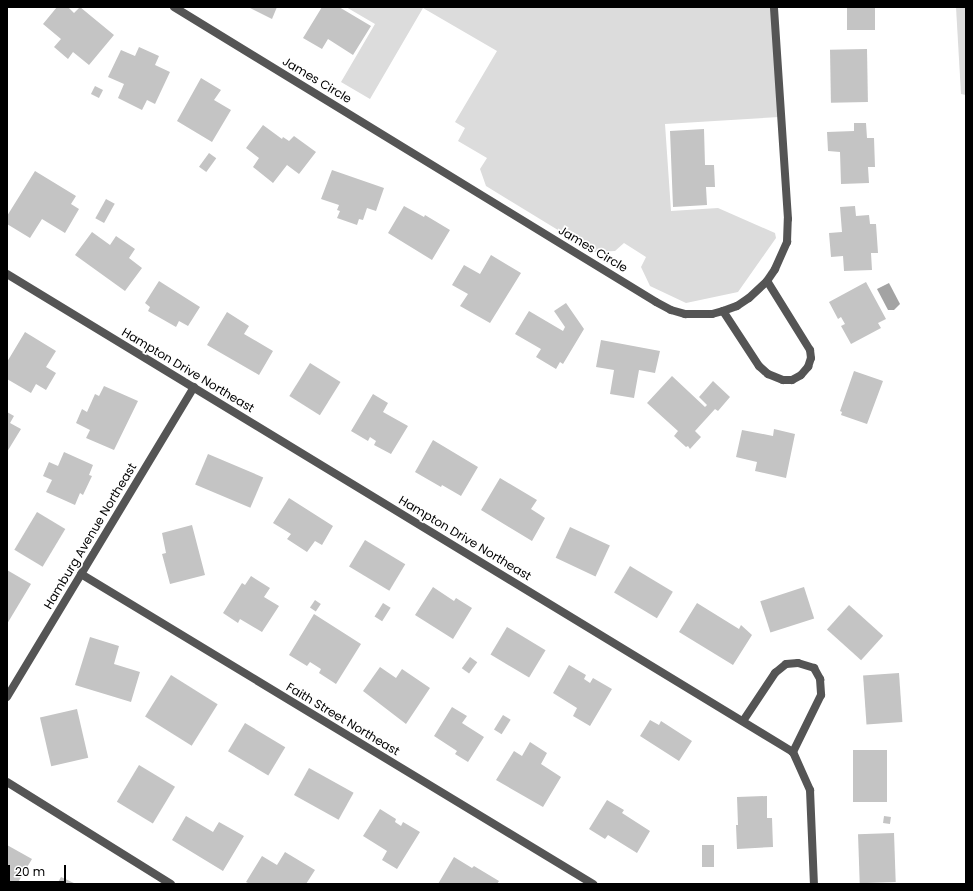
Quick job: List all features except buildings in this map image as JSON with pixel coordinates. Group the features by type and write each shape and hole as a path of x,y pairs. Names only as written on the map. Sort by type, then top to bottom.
{"street":[{"name":"James Circle","path":"174,7 656,302 672,310 685,314 712,314 737,306 749,298 767,281 787,242 788,228 774,7"},
{"name":"Hampton Drive Northeast","path":"7,274 793,752"},
{"path":"723,311 759,366 768,374 783,380 792,380 801,375 808,367 811,358 810,350 767,281"},
{"name":"Hamburg Avenue Northeast","path":"7,697 194,387"},
{"name":"Faith Street Northeast","path":"81,574 593,884"},
{"path":"743,721 775,673 786,664 798,663 814,668 820,679 821,695 793,752 810,790 814,884"},
{"path":"7,782 171,884"}],"shaded area":[{"path":"346,7 772,7 779,117 665,124 671,211 718,208 775,233 776,238 738,292 686,303 650,286 641,267 646,257 624,243 615,251 594,252 486,186 480,169 487,158 458,141 465,128 455,122 497,51 423,8 370,99 341,82 375,24"},
{"path":"956,7 966,7 966,95 961,94"},
{"path":"889,283 900,304 894,310 888,310 877,289"}]}
